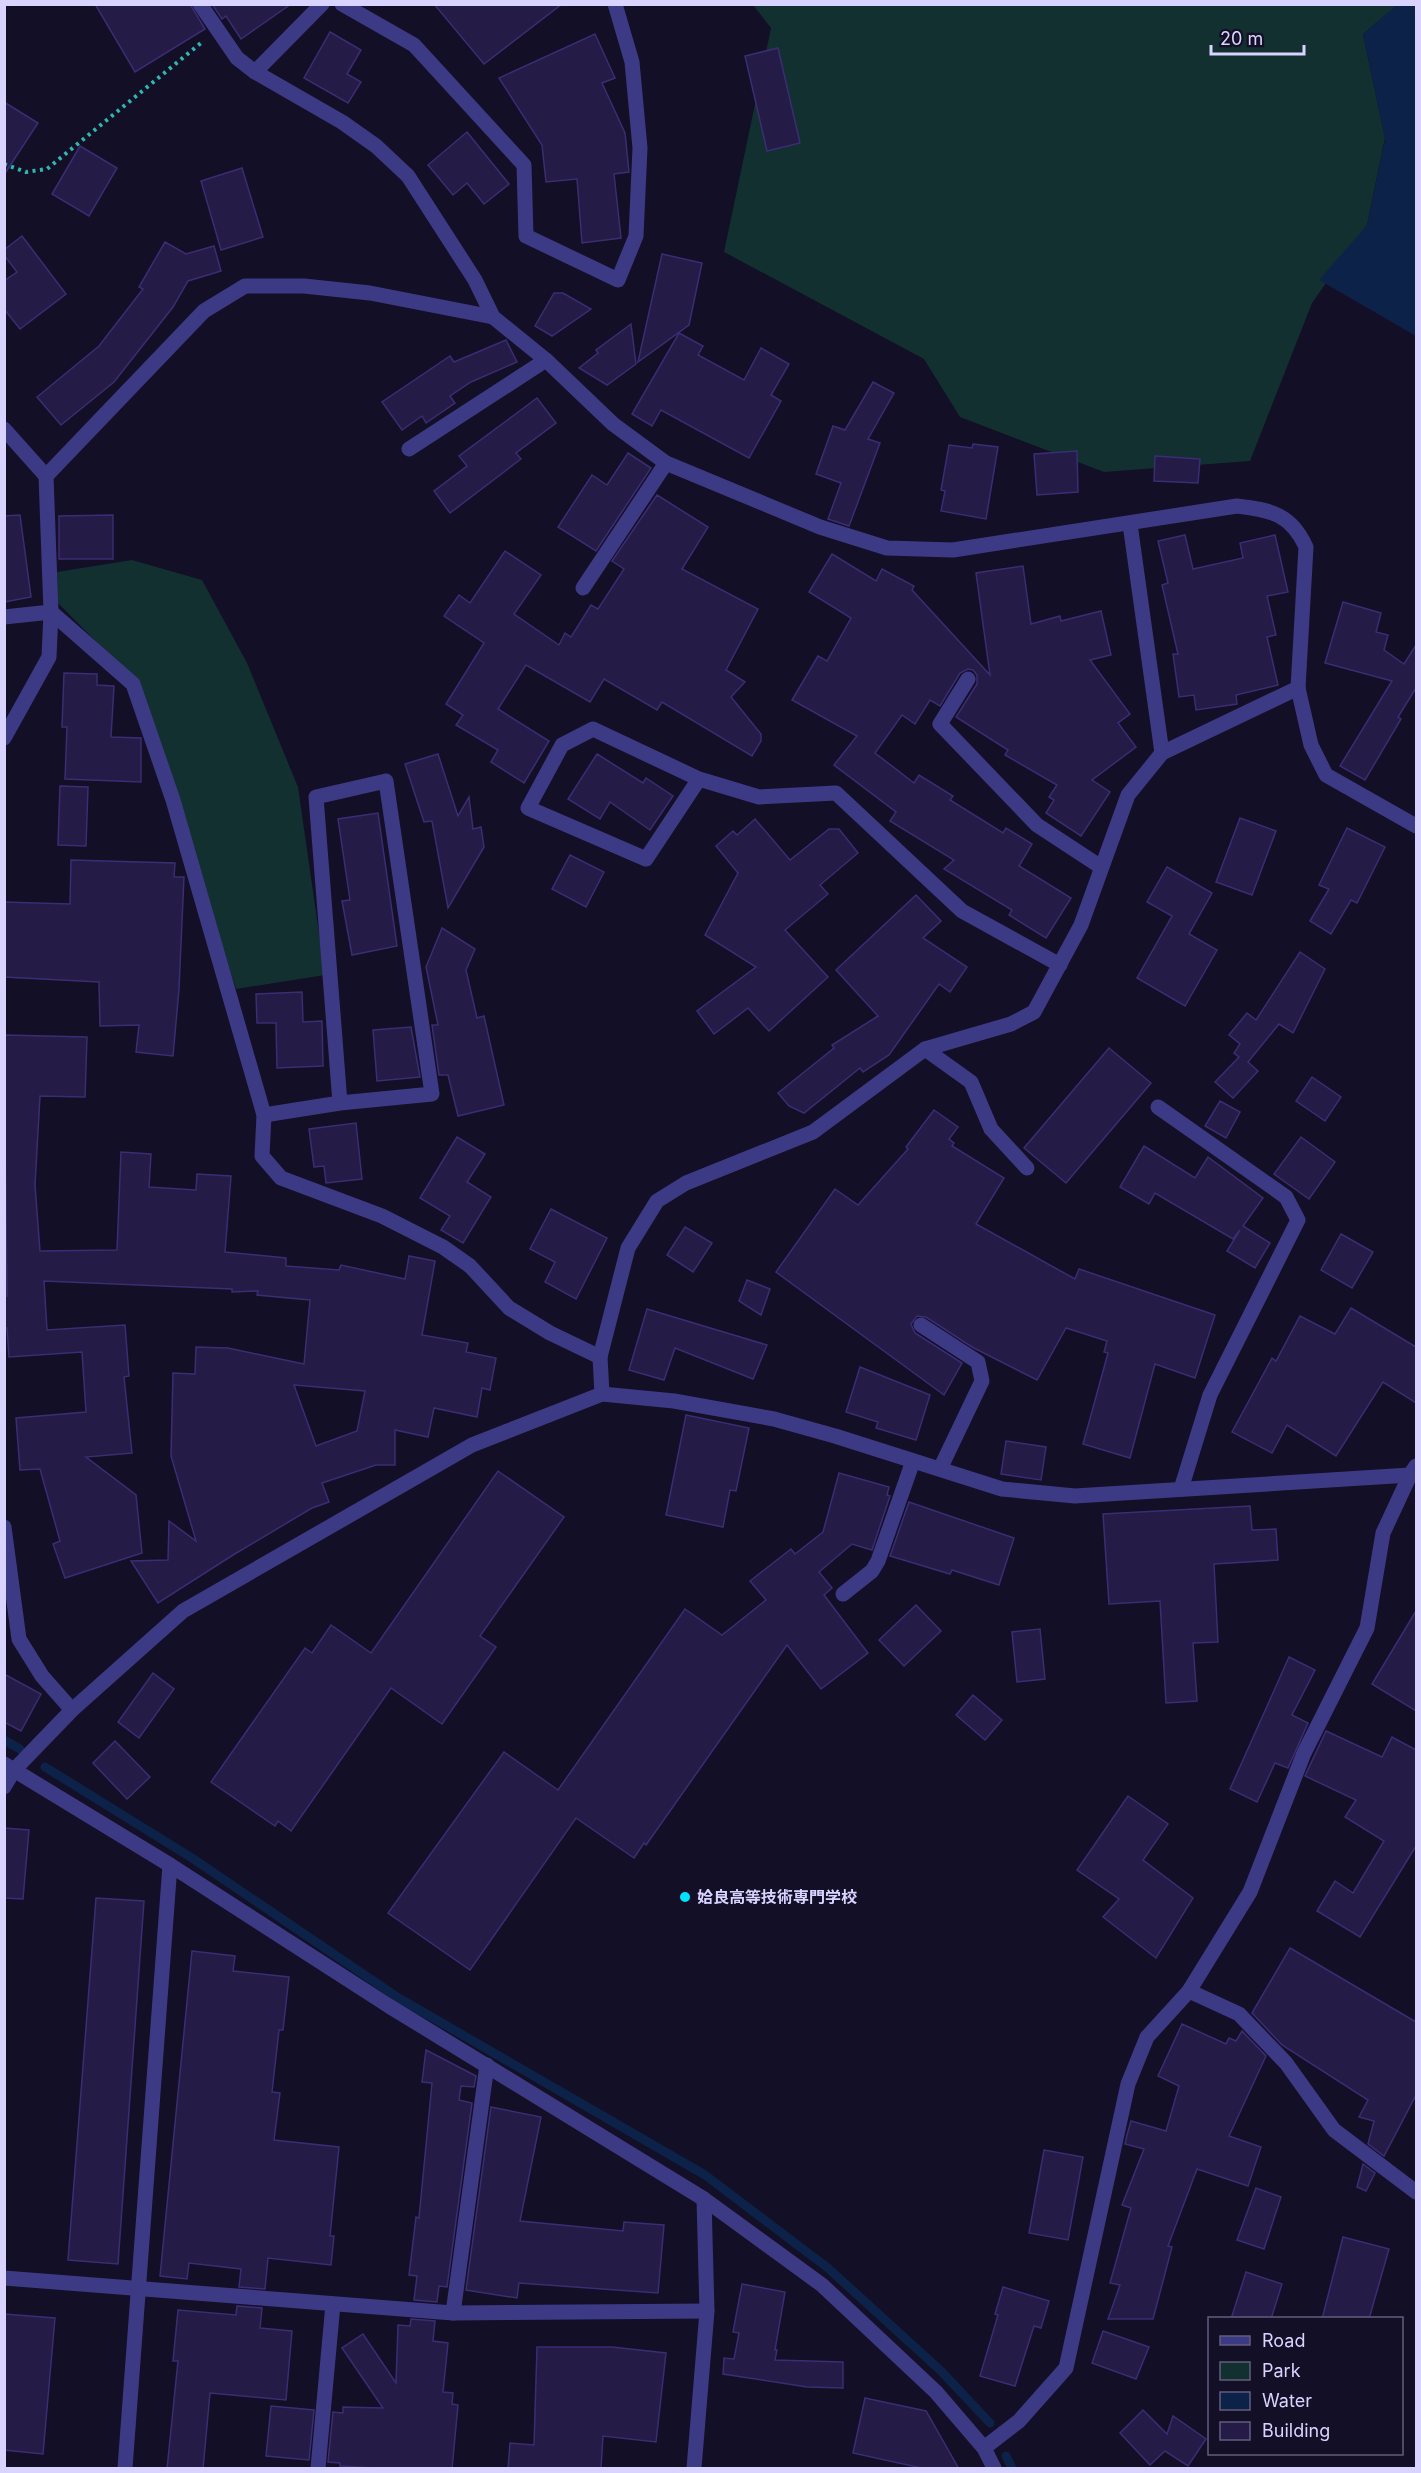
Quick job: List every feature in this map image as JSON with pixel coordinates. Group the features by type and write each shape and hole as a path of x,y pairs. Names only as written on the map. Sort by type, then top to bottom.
{"street":[{"path":"200,4 237,58 255,72 342,123 376,146 408,176 475,280 493,316 546,360 613,424 666,463 820,527 887,548 952,550 1237,506 1268,510 1297,528 1306,547 1298,688 1311,745 1326,775 1416,826"},
{"path":"255,72 322,4"},
{"path":"342,4 414,45 524,165 526,236 618,280 636,236 640,148 632,62 615,4"},
{"path":"46,476 204,311 245,286 304,286 370,293 493,316"},
{"path":"409,449 546,360"},
{"path":"4,429 46,476 51,612 50,657 4,738"},
{"path":"583,588 666,463"},
{"path":"1130,524 1162,753"},
{"path":"4,617 51,612 133,684 173,800 264,1115 262,1156 281,1178 382,1216 443,1247 470,1266 509,1308 550,1333 600,1356"},
{"path":"968,679 940,724 1037,825 1101,867"},
{"path":"602,1394 600,1356 628,1248 657,1201 687,1183 813,1132 925,1049 1011,1024 1034,1012 1080,925 1128,795 1162,753 1298,688"},
{"path":"699,779 646,859 528,808 562,745 593,729 699,779 759,797 836,793 962,911 1060,965"},
{"path":"264,1115 340,1103 432,1094 386,781 316,797 340,1103"},
{"path":"925,1049 971,1082 991,1130 1027,1168"},
{"path":"1158,1107 1286,1197 1298,1220 1209,1395 1181,1489"},
{"path":"921,1325 978,1362 982,1380 940,1469"},
{"path":"4,1787 9,1767 183,1611 472,1445 602,1394 674,1401 774,1419 1002,1489 1075,1496 1413,1470"},
{"path":"843,1594 872,1571 878,1561 913,1461"},
{"path":"984,2448 1019,2421 1066,2368 1128,2084 1147,2037 1189,1991 1250,1892 1304,1753 1367,1628 1383,1533 1413,1470"},
{"path":"4,1527 19,1639 42,1676 72,1710"},
{"path":"9,1767 170,1866 389,2006 705,2199 822,2285 936,2392 984,2448 994,2469"},
{"path":"125,2469 141,2289 170,1866"},
{"path":"1189,1991 1239,2014 1286,2063 1334,2130 1416,2192"},
{"path":"453,2313 487,2065"},
{"path":"694,2469 707,2311 705,2199"},
{"path":"4,2278 453,2313 707,2311"},
{"path":"318,2469 333,2304"}],"path":[{"path":"4,164 26,172 47,168 218,30"}],"green space":[{"path":"753,5 1398,5 1363,34 1385,138 1367,225 1312,303 1250,461 1104,472 960,417 924,359 724,252 771,28"},
{"path":"132,560 202,580 247,663 298,787 325,975 236,989 138,684 58,603 57,572"}],"water":[{"path":"1398,4 1416,5 1416,336 1319,280 1367,225 1385,139 1363,34"}],"building":[{"path":"95,4 190,4 205,29 135,72"},
{"path":"212,4 291,4 241,39 226,16 222,19"},
{"path":"434,4 562,4 484,64"},
{"path":"330,32 361,50 347,74 361,82 348,103 304,78"},
{"path":"595,34 615,78 602,83 625,133 629,172 614,174 621,238 582,243 577,179 546,182 542,145 499,78"},
{"path":"778,48 800,143 767,151 745,56"},
{"path":"4,102 38,123 4,175"},
{"path":"467,132 509,184 484,204 467,183 453,195 428,165"},
{"path":"80,146 117,168 89,216 52,194"},
{"path":"242,168 263,237 221,250 201,181"},
{"path":"22,236 66,294 20,329 4,309 4,281 17,272 4,255 4,250"},
{"path":"165,242 186,254 214,246 221,271 188,281 173,307 114,382 61,425 37,397 99,346 143,289 139,287"},
{"path":"662,254 702,263 689,325 638,362"},
{"path":"554,293 563,293 591,309 552,336 535,326"},
{"path":"631,324 636,364 607,385 579,368 598,353 596,350"},
{"path":"679,333 703,346 698,355 744,380 761,348 789,364 771,395 781,401 749,458 661,410 652,426 632,414"},
{"path":"506,340 517,362 471,382 450,396 455,403 426,423 422,416 402,430 382,402 450,356 454,362"},
{"path":"873,382 894,393 868,439 880,443 849,526 828,519 841,483 816,474 833,426 845,430"},
{"path":"537,398 556,423 516,453 521,459 450,513 434,491 467,466 459,456"},
{"path":"973,444 998,447 986,519 941,511 945,491 941,490 949,445 972,448"},
{"path":"1077,451 1078,492 1037,495 1034,454"},
{"path":"628,453 651,468 596,551 558,527 592,475 607,485"},
{"path":"1155,456 1200,459 1198,483 1154,481"},
{"path":"657,495 708,527 682,569 758,609 726,670 745,682 731,697 761,734 761,741 752,756 662,702 657,710 604,679 590,702 526,665 498,709 549,741 524,783 491,762 498,750 456,725 463,715 446,704 484,643 444,616 459,595 470,603 505,551 541,575 514,614 559,645 565,633 571,637 591,605 598,609 624,569 612,561"},
{"path":"20,515 31,597 4,602 4,516"},
{"path":"113,515 113,559 59,559 59,516"},
{"path":"1185,535 1193,569 1243,558 1240,543 1275,535 1288,592 1267,596 1276,635 1267,637 1278,685 1236,695 1237,704 1196,710 1194,695 1179,697 1173,654 1178,654 1162,585 1168,583 1158,541"},
{"path":"832,554 876,581 882,569 914,586 912,590 990,675 976,573 1023,566 1031,624 1060,616 1061,621 1101,611 1111,655 1090,660 1130,714 1118,723 1136,747 1092,780 1110,792 1081,836 1046,813 1054,800 1049,797 1057,785 1005,755 1008,750 956,717 977,684 977,675 973,670 968,669 960,673 940,706 930,700 915,724 902,715 875,753 914,783 919,775 953,796 950,800 1003,833 1006,828 1032,844 1019,866 1071,898 1046,938 1009,915 1012,910 944,869 954,860 890,821 896,812 834,765 857,736 792,700 818,656 827,661 851,618 809,592"},
{"path":"1343,602 1381,613 1376,632 1388,635 1384,650 1404,664 1416,645 1416,688 1398,717 1401,719 1365,780 1340,766 1392,681 1325,663"},
{"path":"64,673 97,674 97,685 114,686 111,737 141,738 141,782 65,779 67,727 62,727"},
{"path":"438,754 458,816 469,797 473,829 481,827 484,847 448,908 432,821 424,822 405,764"},
{"path":"597,754 643,783 646,778 673,796 650,830 610,802 600,819 568,799"},
{"path":"60,786 88,787 86,846 58,845"},
{"path":"378,813 397,946 352,955 342,901 350,900 338,819"},
{"path":"1240,818 1276,831 1252,895 1216,882"},
{"path":"755,819 790,860 829,829 839,829 858,853 820,885 828,894 785,930 828,977 769,1031 748,1008 714,1034 697,1011 756,967 705,935 738,873 716,846 733,831 737,835"},
{"path":"1347,828 1385,847 1357,903 1351,900 1331,934 1310,921 1329,889 1319,885"},
{"path":"570,855 604,872 586,907 552,889"},
{"path":"71,860 175,863 174,877 184,877 179,989 173,1056 136,1052 139,1025 100,1026 99,982 4,977 4,902 70,904"},
{"path":"1167,867 1212,893 1189,934 1217,950 1185,1006 1137,978 1172,916 1147,902"},
{"path":"916,895 941,921 923,938 967,967 950,992 939,984 889,1055 863,1072 860,1068 804,1113 789,1106 778,1093 834,1048 832,1045 878,1016 836,970"},
{"path":"442,928 475,949 466,970 477,1018 484,1016 504,1105 458,1116 448,1075 439,1075 432,1025 438,1025 426,967"},
{"path":"1300,952 1325,969 1293,1033 1279,1024 1248,1062 1258,1071 1233,1098 1215,1082 1239,1057 1234,1053 1240,1044 1229,1035 1247,1013 1256,1020"},
{"path":"302,992 303,1022 322,1021 323,1066 277,1068 276,1023 257,1023 256,994"},
{"path":"411,1027 420,1077 377,1081 373,1030"},
{"path":"4,1035 87,1037 85,1097 40,1096 35,1185 40,1251 117,1250 121,1152 151,1154 149,1187 196,1190 197,1174 231,1176 225,1252 286,1258 286,1266 339,1270 341,1265 405,1279 409,1256 435,1261 422,1335 468,1343 466,1352 496,1358 490,1390 482,1388 477,1417 434,1408 428,1437 395,1430 395,1465 376,1465 322,1483 329,1502 312,1508 158,1603 131,1561 168,1560 169,1521 196,1541 171,1456 173,1373 195,1374 196,1347 228,1348 304,1364 310,1300 257,1295 258,1291 232,1292 232,1289 44,1281 47,1330 125,1325 129,1376 124,1377 132,1453 86,1457 136,1495 142,1553 65,1578 53,1544 60,1541 40,1469 20,1470 16,1418 86,1412 82,1352 9,1357 7,1328 4,1328 4,1296 7,1296","holes":["294,1385 365,1391 357,1431 316,1446"]},
{"path":"1109,1048 1151,1083 1066,1183 1024,1148"},
{"path":"1312,1077 1341,1097 1325,1121 1296,1101"},
{"path":"1220,1101 1240,1112 1226,1138 1205,1126"},
{"path":"934,1110 958,1127 949,1139 954,1143 952,1146 1004,1178 976,1224 1075,1279 1079,1269 1215,1315 1195,1378 1155,1364 1130,1458 1083,1444 1108,1353 1104,1352 1107,1341 1066,1328 1037,1380 972,1347 926,1317 917,1316 911,1324 915,1333 962,1363 944,1395 776,1272 835,1189 858,1205 908,1149 906,1147"},
{"path":"356,1123 362,1179 326,1183 324,1166 314,1167 309,1129"},
{"path":"457,1137 485,1154 467,1182 491,1197 463,1243 441,1230 450,1216 420,1198"},
{"path":"1301,1137 1335,1162 1309,1199 1274,1174"},
{"path":"1144,1146 1195,1178 1208,1157 1263,1198 1243,1226 1270,1243 1255,1268 1227,1251 1240,1230 1233,1239 1155,1193 1149,1204 1120,1187"},
{"path":"551,1209 607,1238 576,1299 545,1282 555,1262 530,1249"},
{"path":"685,1227 712,1243 693,1272 667,1255"},
{"path":"1341,1234 1373,1252 1352,1288 1321,1270"},
{"path":"747,1280 770,1289 761,1315 739,1301"},
{"path":"1351,1308 1416,1347 1416,1403 1383,1382 1336,1456 1287,1425 1272,1453 1232,1432 1272,1358 1276,1361 1300,1316 1335,1334"},
{"path":"647,1309 767,1345 753,1379 675,1348 664,1380 629,1370"},
{"path":"860,1367 930,1395 916,1440 876,1428 878,1422 846,1412"},
{"path":"686,1415 749,1428 736,1491 730,1490 723,1527 666,1515"},
{"path":"1006,1441 1046,1447 1041,1480 1001,1474"},
{"path":"498,1471 564,1517 480,1636 496,1647 442,1724 391,1688 291,1831 278,1821 275,1826 211,1782 305,1648 312,1653 331,1625 371,1653"},
{"path":"839,1473 889,1487 887,1495 890,1496 872,1550 852,1544 819,1572 832,1588 824,1595 868,1653 821,1689 787,1645 646,1845 644,1843 634,1858 576,1818 470,1970 388,1913 504,1752 558,1790 685,1609 722,1635 766,1600 750,1581 791,1549 795,1554 823,1532"},
{"path":"909,1502 1014,1538 999,1585 952,1570 950,1574 890,1556"},
{"path":"1250,1506 1252,1530 1276,1529 1278,1560 1214,1564 1218,1642 1193,1643 1197,1701 1166,1703 1160,1601 1109,1604 1103,1514"},
{"path":"916,1605 941,1631 904,1666 879,1640"},
{"path":"1416,1611 1416,1711 1372,1684"},
{"path":"1040,1629 1045,1679 1017,1682 1012,1632"},
{"path":"1289,1657 1315,1670 1292,1715 1308,1723 1288,1768 1275,1763 1257,1802 1230,1789"},
{"path":"153,1673 174,1689 139,1738 118,1722"},
{"path":"4,1674 41,1694 21,1731 4,1722"},
{"path":"973,1695 1002,1720 985,1740 956,1715"},
{"path":"1326,1731 1382,1757 1392,1737 1416,1750 1416,1846 1360,1937 1317,1911 1335,1881 1353,1893 1384,1841 1345,1817 1356,1800 1305,1776"},
{"path":"115,1741 150,1777 127,1799 93,1763"},
{"path":"1128,1796 1168,1824 1143,1860 1193,1898 1156,1958 1103,1917 1119,1899 1077,1870"},
{"path":"4,1828 29,1830 23,1899 4,1898"},
{"path":"96,1898 144,1901 118,2264 68,2260"},
{"path":"1290,1948 1416,2022 1416,2095 1384,2156 1368,2144 1374,2121 1359,2117 1368,2100 1282,2045 1252,2013"},
{"path":"192,1951 235,1956 233,1971 289,1977 283,2030 279,2030 272,2092 280,2093 274,2140 339,2147 330,2236 334,2236 331,2265 268,2258 265,2289 239,2287 241,2269 189,2263 187,2279 160,2276"},
{"path":"1182,2024 1226,2044 1229,2038 1236,2041 1242,2031 1266,2056 1229,2136 1261,2147 1248,2186 1197,2169 1168,2246 1172,2247 1153,2319 1108,2319 1120,2285 1110,2283 1131,2208 1122,2205 1144,2149 1125,2144 1127,2135 1131,2121 1166,2131 1179,2086 1158,2076"},
{"path":"426,2050 476,2076 474,2087 461,2086 459,2100 472,2103 447,2287 439,2286 437,2302 414,2300 417,2276 409,2275 416,2217 419,2218 432,2083 422,2082"},
{"path":"491,2107 541,2117 520,2221 623,2231 624,2222 664,2225 658,2293 519,2283 517,2298 466,2290"},
{"path":"1044,2150 1083,2157 1068,2240 1029,2233"},
{"path":"1363,2164 1375,2173 1366,2191 1357,2187"},
{"path":"1256,2188 1281,2197 1264,2249 1237,2240"},
{"path":"1343,2237 1389,2249 1370,2317 1323,2317"},
{"path":"1246,2272 1282,2284 1272,2317 1232,2317"},
{"path":"742,2284 785,2292 775,2360 843,2362 843,2388 807,2387 723,2374 724,2358 734,2359 739,2333 733,2332"},
{"path":"1003,2287 1049,2301 1041,2328 1034,2326 1015,2386 980,2376 998,2315 995,2314"},
{"path":"237,2306 262,2308 260,2328 292,2331 286,2400 210,2393 203,2469 167,2469 178,2361 173,2361 178,2310 236,2315"},
{"path":"4,2314 55,2318 43,2454 4,2450"},
{"path":"411,2319 435,2321 433,2341 448,2343 443,2392 453,2393 452,2404 458,2405 452,2469 392,2469 340,2466 340,2463 328,2462 333,2412 343,2413 343,2407 383,2408 342,2348 363,2334 396,2383 398,2325 410,2326"},
{"path":"1103,2331 1149,2347 1136,2379 1092,2363"},
{"path":"537,2347 612,2347 666,2353 656,2442 603,2436 601,2469 508,2469 510,2443 534,2445"},
{"path":"865,2398 926,2411 959,2469 926,2469 853,2453"},
{"path":"271,2406 314,2410 309,2460 266,2456"},
{"path":"1143,2410 1167,2434 1173,2416 1206,2439 1188,2466 1165,2451 1150,2465 1120,2433"}],"waterway":[{"path":"4,1740 20,1749"},
{"path":"45,1767 192,1858 397,1997 705,2175 828,2268 941,2371 990,2423"},
{"path":"1006,2456 1012,2468"}],"place":[{"name":"姶良高等技術専門学校","path":"685,1897"}]}
